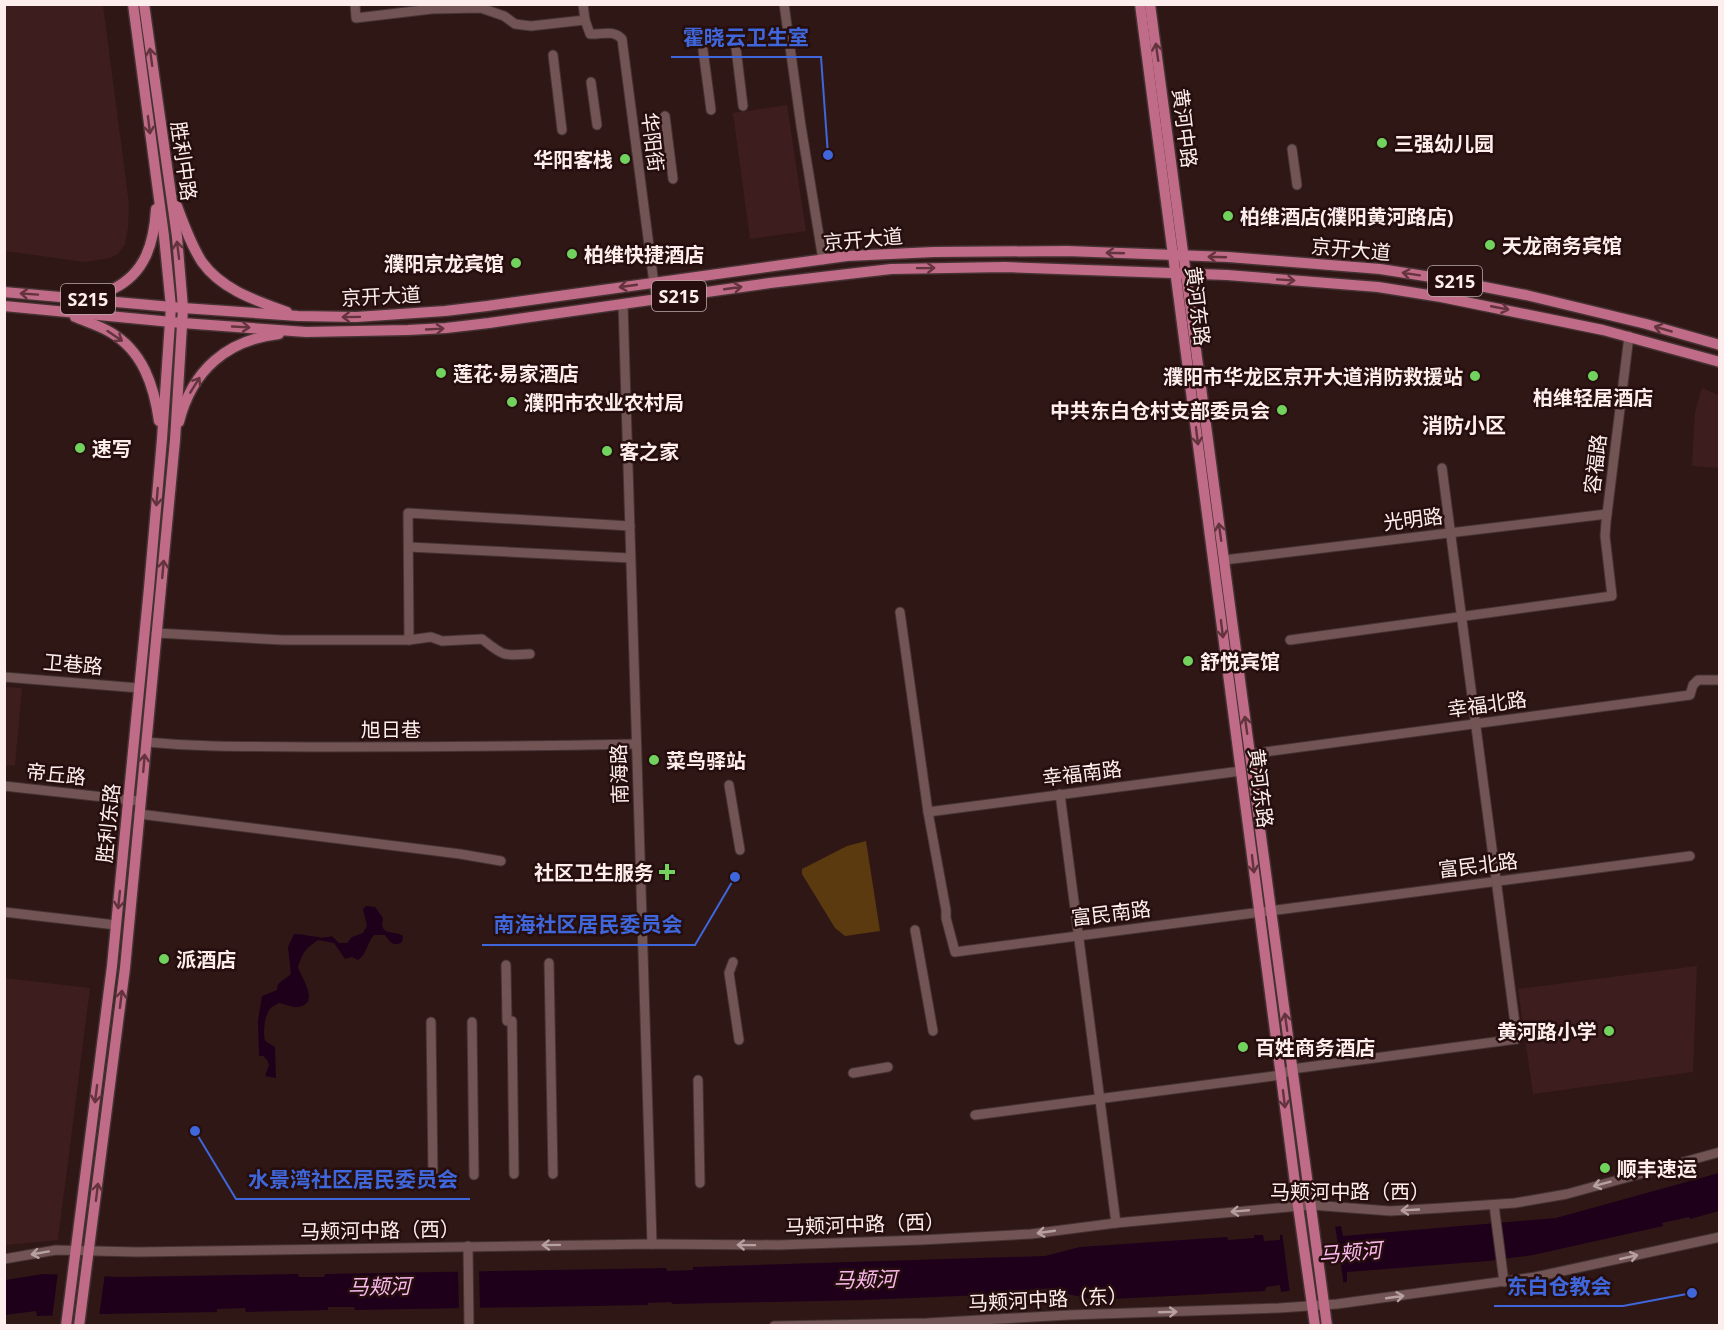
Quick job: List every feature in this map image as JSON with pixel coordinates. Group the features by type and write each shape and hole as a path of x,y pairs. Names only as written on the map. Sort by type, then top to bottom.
{"main road":[{"name":"胜利中路","path":"133,4 164,236 171,307 170,322"},
{"name":"胜利中路","path":"144,4 177,237 183,308 182,323"},
{"name":"黄河中路","path":"1140,4 1178,255"},
{"name":"黄河中路","path":"1150,4 1178,255"},
{"path":"78,298 112,290 134,274 143,263 150,248 154,229 155,172"},
{"path":"167,175 183,223 195,251 204,264 230,288 298,316"},
{"name":"京开大道","path":"4,292 183,308 298,316 356,317 445,311 823,260 890,254 1067,251 1228,257 1380,269 1444,279 1557,302 1719,345"},
{"name":"黄河东路","path":"1178,255 1224,560 1250,754 1281,1075 1315,1326"},
{"name":"京开大道","path":"4,306 182,323 306,332 358,332 446,328 891,269 1005,267 1227,275 1378,287 1453,299 1629,336 1719,362"},
{"name":"黄河东路","path":"1181,274 1241,771 1292,1069 1327,1326"},
{"path":"62,312 110,332 123,341 135,354 146,369 153,387 162,439"},
{"name":"胜利东路","path":"67,1321 116,925 129,799 162,439 170,322"},
{"name":"胜利东路","path":"80,1321 125,968 175,440 182,323"},
{"path":"175,440 180,418 192,387 215,360 258,337 306,332"}],"street":[{"path":"355,4 356,18 432,7 481,6 504,16 515,24 531,26 585,20 583,4"},
{"path":"503,4 504,16"},
{"path":"784,4 823,260"},
{"name":"华阳街","path":"585,20 590,34 613,33 622,39 656,299"},
{"path":"734,32 743,106"},
{"path":"703,50 711,110"},
{"path":"553,55 562,130"},
{"path":"591,82 597,125"},
{"path":"665,116 673,179"},
{"path":"1292,149 1296,185"},
{"name":"南海路","path":"623,304 652,1244"},
{"name":"容福路","path":"1461,617 1612,596 1605,536 1629,336"},
{"path":"975,1115 1281,1075 1292,1069 1517,1039 1442,468"},
{"path":"409,640 408,513 630,526"},
{"name":"光明路","path":"1224,560 1607,514"},
{"path":"409,547 630,558"},
{"path":"900,612 928,812"},
{"path":"1290,640 1461,617"},
{"path":"156,633 283,640 409,640 431,637 442,641 482,639 507,656 530,654"},
{"name":"卫巷路","path":"4,677 139,688"},
{"name":"幸福北路","path":"1250,754 1690,695 1693,685 1698,680 1719,680"},
{"name":"旭日巷","path":"146,742 279,747 636,744"},
{"name":"幸福南路","path":"928,812 1241,771"},
{"path":"729,785 740,850"},
{"name":"帝丘路","path":"4,786 140,801"},
{"path":"1060,794 1116,1223"},
{"name":"富民南路","path":"928,812 946,918 955,952 1265,911"},
{"path":"139,814 448,852 501,861"},
{"name":"富民北路","path":"1265,911 1690,856"},
{"path":"4,912 116,925"},
{"path":"915,930 933,1031"},
{"path":"733,962 729,973 739,1040"},
{"path":"549,963 553,1174"},
{"path":"506,965 514,1174"},
{"path":"472,1022 474,1175"},
{"path":"431,1023 433,1176"},
{"path":"853,1073 888,1067"},
{"path":"698,1080 700,1182"},
{"name":"马颊河中路（西）","path":"4,1259 56,1250 89,1254 468,1246 778,1245 1031,1234 1116,1223 1311,1205 1390,1211 1494,1209 1567,1194 1719,1152"},
{"path":"1494,1209 1504,1282"},
{"name":"马颊河中路（东）","path":"774,1326 927,1323 1069,1315 1325,1306 1569,1271 1719,1237"},
{"path":"468,1246 469,1321"}],"shaded area":[{"path":"5,4 103,5 129,204 125,244 118,254 110,258 85,262 5,251"},
{"path":"787,105 806,231 750,239 733,113"},
{"path":"1702,388 1719,395 1719,468 1692,466 1695,412"},
{"path":"4,687 22,688 15,766 5,765"},
{"path":"866,841 880,931 845,936 835,928 802,874 802,869 847,846"},
{"name":"黄河路小学","path":"1697,966 1693,1072 1533,1094 1518,989"},
{"path":"5,978 90,988 58,1240 5,1245"}],"water":[{"path":"366,906 375,907 383,918 382,924 385,931 403,936 402,942 394,944 385,935 374,935 358,960 352,957 345,959 334,943 318,940 307,949 298,967 308,990 308,1001 305,1005 296,1007 279,1003 271,1008 266,1016 264,1038 275,1047 276,1078 265,1076 269,1065 263,1056 259,1056 258,1021 262,996 277,990 278,984 291,974 288,947 294,934 332,936 339,943 347,943 352,937 363,933 367,926 363,909"},
{"name":"马颊河","path":"1719,1173 1719,1211 1690,1219 1689,1217 1662,1223 1663,1226 1533,1255 1488,1261 1347,1272 1347,1282 1281,1292 1280,1285 1266,1287 1265,1291 1095,1300 1054,1291 1054,1288 1028,1290 1028,1293 865,1300 672,1304 671,1302 648,1303 648,1305 355,1310 354,1307 328,1307 328,1310 246,1312 245,1308 217,1309 217,1312 37,1316 36,1311 5,1315 5,1280 43,1274 120,1277 298,1274 299,1277 324,1277 325,1274 666,1268 667,1271 693,1270 693,1267 1045,1256 1080,1247 1227,1237 1228,1240 1254,1238 1254,1235 1263,1235 1264,1241 1280,1240 1280,1235 1341,1226 1343,1236 1556,1218"}],"pier":[{"path":"1335,1225 1344,1286 1290,1293 1282,1232"},
{"path":"479,1268 480,1311 459,1311 458,1269"},
{"path":"58,1272 105,1273 99,1317 52,1319"}],"place":[{"name":"三强幼儿园","path":"1382,143"},
{"name":"霍晓云卫生室","path":"828,155"},
{"name":"华阳客栈","path":"625,159"},
{"name":"柏维酒店(濮阳黄河路店)","path":"1228,216"},
{"name":"天龙商务宾馆","path":"1490,245"},
{"name":"柏维快捷酒店","path":"572,254"},
{"name":"濮阳京龙宾馆","path":"516,263"},
{"name":"莲花·易家酒店","path":"441,373"},
{"name":"濮阳市华龙区京开大道消防救援站","path":"1475,376"},
{"name":"柏维轻居酒店","path":"1593,376"},
{"name":"濮阳市农业农村局","path":"512,402"},
{"name":"中共东白仓村支部委员会","path":"1282,410"},
{"name":"速写","path":"80,448"},
{"name":"客之家","path":"607,451"},
{"name":"舒悦宾馆","path":"1188,661"},
{"name":"菜鸟驿站","path":"654,760"},
{"name":"社区卫生服务","path":"667,872"},
{"name":"南海社区居民委员会","path":"735,877"},
{"name":"派酒店","path":"164,959"},
{"name":"黄河路小学","path":"1609,1031"},
{"name":"百姓商务酒店","path":"1243,1047"},
{"name":"水景湾社区居民委员会","path":"195,1131"},
{"name":"顺丰速运","path":"1605,1168"},
{"name":"东白仓教会","path":"1692,1293"}],"district":[{"name":"消防小区","path":"1464,425"}]}
